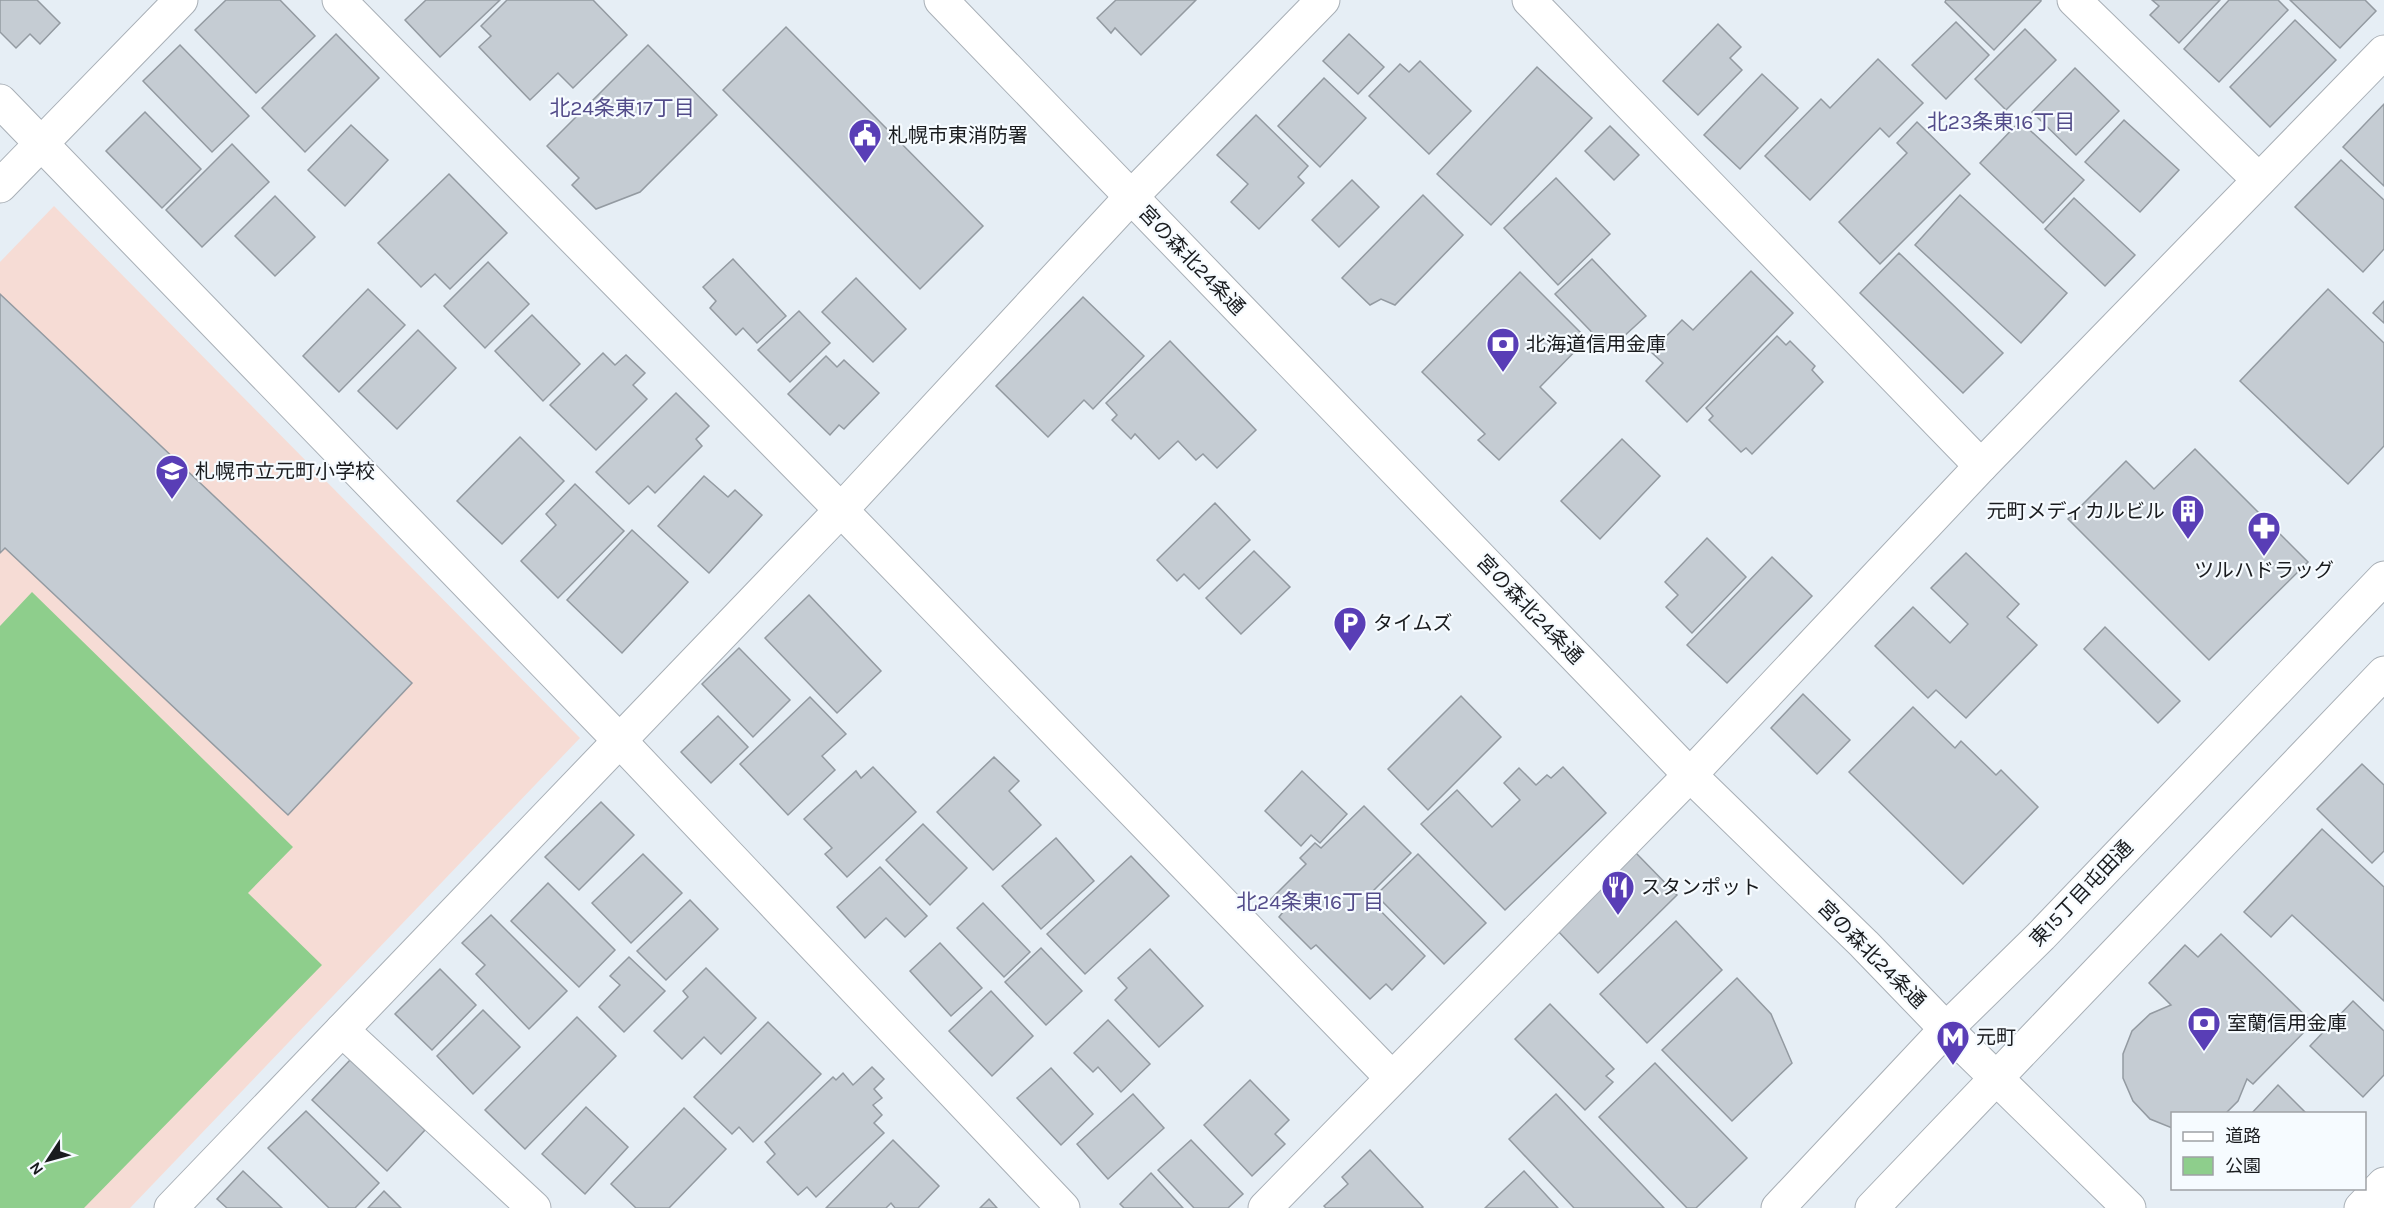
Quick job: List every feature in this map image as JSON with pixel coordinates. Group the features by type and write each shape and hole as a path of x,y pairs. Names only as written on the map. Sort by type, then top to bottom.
{"street":[{"path":"0,186 181,0"},
{"path":"339,0 841,510 1391,1077"},
{"name":"宮の森北24条通","path":"941,0 1690,775 1864,944 1996,1079 2129,1208"},
{"path":"171,1208 841,510 1131,197 1323,0"},
{"path":"1529,0 1981,466"},
{"path":"2074,0 2259,180"},
{"path":"1265,1208 1391,1077 1690,775 1981,466 2384,52"},
{"path":"0,101 619,740 1063,1208"},
{"name":"東15丁目屯田通","path":"1778,1208 1946,1029 2040,936 2384,578"},
{"path":"1872,1208 2384,673"},
{"path":"342,1030 534,1208"},
{"path":"2361,1208 2384,1184"}],"shaded area":[{"name":"札幌市立元町小学校","path":"54,206 580,738 130,1208 0,1208 0,262"}],"green space":[{"path":"32,592 293,847 248,893 322,965 84,1208 0,1208 0,626"}],"building":[{"path":"0,0 37,0 60,23 40,44 30,34 16,48 0,32"},
{"path":"226,0 280,0 315,36 256,93 195,30"},
{"path":"426,0 500,0 440,57 405,20"},
{"path":"507,0 593,0 627,35 573,88 558,73 530,100 479,47 491,36 481,26"},
{"path":"1116,0 1196,0 1141,55 1115,28 1111,33 1097,18"},
{"path":"1946,0 2041,1 1994,50 1945,2"},
{"path":"2152,0 2220,0 2179,43 2150,15 2159,6"},
{"path":"2229,0 2278,0 2288,10 2219,82 2184,49"},
{"path":"2290,0 2365,0 2376,11 2340,48"},
{"path":"2295,20 2336,60 2270,127 2230,87"},
{"path":"1956,22 1989,55 1946,99 1912,65"},
{"path":"1718,24 1741,47 1730,58 1742,70 1698,115 1663,81"},
{"path":"786,27 983,226 920,289 723,90"},
{"path":"2025,29 2056,60 2006,110 1975,79"},
{"path":"336,34 379,78 305,152 262,108"},
{"path":"1349,34 1384,67 1358,94 1323,61"},
{"path":"180,45 249,116 212,152 143,81"},
{"path":"648,45 717,115 640,192 596,209 572,185 579,178 547,146"},
{"path":"1878,59 1923,103 1889,137 1880,128 1810,200 1765,156 1821,99 1830,108"},
{"path":"1420,61 1471,111 1429,154 1369,96 1400,64 1409,72"},
{"path":"1537,67 1592,118 1491,225 1437,174"},
{"path":"2075,68 2119,111 2076,155 2032,112"},
{"path":"1762,74 1798,108 1740,169 1704,135"},
{"path":"1324,78 1366,118 1320,167 1278,126"},
{"path":"2384,104 2384,186 2343,147"},
{"path":"145,112 201,169 162,208 106,151"},
{"path":"1256,115 1308,166 1298,177 1304,183 1259,229 1231,202 1248,184 1217,155"},
{"path":"2124,120 2179,170 2140,212 2085,162"},
{"path":"2020,121 2084,180 2043,223 1980,163"},
{"path":"1917,122 1970,174 1880,264 1839,222 1907,153 1897,143"},
{"path":"351,125 388,160 345,206 308,170"},
{"path":"1610,126 1639,155 1614,180 1585,151"},
{"path":"232,144 269,182 202,247 166,210"},
{"path":"2341,160 2384,200 2384,249 2363,272 2295,207"},
{"path":"449,174 507,233 450,289 435,274 421,287 378,243"},
{"path":"1556,178 1610,234 1558,285 1504,228"},
{"path":"1352,180 1379,207 1339,247 1312,220"},
{"path":"1423,195 1463,235 1395,305 1381,299 1370,305 1342,278"},
{"path":"1960,195 2067,293 2021,343 1915,245"},
{"path":"275,196 315,237 275,276 235,236"},
{"path":"2074,198 2135,255 2105,286 2045,229"},
{"path":"1899,253 2003,353 1963,393 1860,293"},
{"path":"733,259 786,316 757,343 743,328 736,335 710,308 716,301 703,287"},
{"path":"1592,259 1646,316 1609,350 1555,294"},
{"path":"488,262 529,304 485,348 444,306"},
{"path":"1751,271 1793,313 1687,422 1646,381 1663,363 1651,352 1682,320 1693,330"},
{"path":"1520,272 1587,339 1540,387 1556,403 1499,460 1478,440 1485,434 1422,372"},
{"path":"856,278 906,329 873,362 822,312"},
{"path":"368,289 405,325 339,392 303,356"},
{"path":"2328,289 2384,343 2384,446 2348,484 2240,381"},
{"path":"0,294 412,683 288,815 5,548 0,553"},
{"path":"1083,297 1144,356 1093,409 1084,400 1048,437 996,386"},
{"path":"2384,301 2384,323 2373,313"},
{"path":"799,311 830,343 790,382 758,350"},
{"path":"532,315 580,364 543,401 495,351"},
{"path":"418,330 456,368 397,429 358,391"},
{"path":"1777,336 1786,345 1790,341 1815,366 1812,370 1823,382 1752,454 1746,448 1741,452 1709,420 1713,416 1706,408"},
{"path":"1170,341 1256,430 1217,468 1203,454 1196,460 1178,441 1159,459 1135,434 1131,439 1112,420 1117,415 1106,403"},
{"path":"603,353 615,365 626,355 645,373 633,385 647,399 596,450 550,405"},
{"path":"826,356 837,367 844,360 879,393 844,429 839,425 830,435 788,394"},
{"path":"676,393 709,426 696,439 702,446 655,493 648,486 629,504 596,472"},
{"path":"520,437 564,481 502,544 457,501"},
{"path":"1622,439 1660,476 1600,539 1561,501"},
{"name":"元町メディカルビル","path":"2195,449 2308,562 2209,660 2068,519 2126,461 2154,489"},
{"path":"704,476 728,497 735,490 762,515 709,573 658,526"},
{"path":"575,484 624,531 558,598 521,561 556,525 546,514"},
{"path":"1215,503 1250,540 1199,589 1184,574 1177,581 1157,560"},
{"path":"632,530 688,582 622,653 567,600"},
{"path":"1707,538 1746,577 1692,633 1666,607 1678,595 1665,582"},
{"path":"1254,551 1290,587 1241,634 1206,598"},
{"path":"1966,553 2019,604 2007,617 2037,645 1966,718 1936,690 1928,698 1875,646 1913,607 1950,643 1968,624 1931,588"},
{"path":"1772,557 1812,596 1727,683 1687,645"},
{"path":"809,595 881,671 837,713 765,638"},
{"path":"2105,627 2180,701 2158,723 2084,649"},
{"path":"739,648 790,700 753,737 702,684"},
{"path":"1803,694 1850,740 1817,774 1771,728"},
{"path":"1461,696 1501,737 1428,810 1388,769"},
{"path":"810,697 846,734 822,756 835,770 788,815 740,764"},
{"path":"1913,707 1955,748 1961,741 1996,775 2001,770 2038,807 1963,884 1849,772"},
{"path":"718,716 748,747 711,783 681,752"},
{"path":"994,757 1019,781 1009,791 1041,825 993,870 937,812"},
{"path":"2362,764 2384,785 2384,851 2372,863 2317,809"},
{"path":"873,767 916,812 847,877 825,854 832,848 804,819 856,771 861,778"},
{"path":"1563,767 1606,813 1505,910 1421,824 1457,790 1492,827 1520,800 1504,783 1519,768 1536,785 1547,775 1551,778"},
{"path":"1302,771 1347,814 1320,843 1311,835 1301,846 1265,811"},
{"path":"601,802 634,835 579,890 545,857"},
{"path":"1364,806 1411,853 1367,897 1425,956 1392,990 1386,984 1370,999 1316,945 1311,949 1279,917 1283,912 1270,900 1306,864 1300,858 1315,843 1321,848"},
{"path":"923,824 967,868 930,905 886,860"},
{"path":"2322,829 2384,887 2384,1001 2292,915 2271,937 2244,912"},
{"path":"1056,838 1094,881 1041,929 1002,886"},
{"path":"1636,853 1677,895 1598,973 1557,930"},
{"path":"643,854 682,893 631,943 592,903"},
{"path":"1418,854 1486,923 1444,964 1376,895"},
{"path":"1131,856 1169,896 1085,974 1047,934"},
{"path":"880,867 927,916 905,937 886,918 865,938 837,907"},
{"path":"548,883 615,950 579,987 511,921"},
{"path":"690,900 718,929 666,980 637,951"},
{"path":"983,903 1030,952 1004,977 957,928"},
{"path":"491,915 567,991 529,1029 476,974 485,965 462,943"},
{"path":"1676,921 1722,970 1647,1043 1600,994"},
{"path":"2221,934 2313,1023 2253,1084 2247,1079 2238,1101 2227,1112 2171,1112 2171,1128 2150,1119 2133,1101 2123,1078 2123,1054 2132,1031 2150,1014 2171,1005 2149,983 2185,945 2198,957"},
{"path":"940,943 982,988 951,1016 910,971"},
{"path":"1041,948 1082,991 1046,1025 1005,982"},
{"path":"1150,949 1203,1006 1159,1047 1115,1000 1127,988 1118,978"},
{"path":"629,957 665,991 624,1032 599,1007 620,985 610,976"},
{"path":"706,968 756,1018 721,1054 704,1037 682,1059 654,1031 688,997 683,991"},
{"path":"440,969 476,1005 432,1050 395,1014"},
{"path":"1737,978 1771,1014 1792,1063 1732,1121 1662,1050"},
{"path":"991,991 1033,1036 992,1076 949,1031"},
{"path":"2353,1001 2384,1031 2384,1075 2363,1097 2310,1046"},
{"path":"1550,1004 1614,1069 1606,1076 1613,1082 1585,1110 1515,1039"},
{"path":"483,1010 520,1047 473,1094 437,1056"},
{"path":"577,1017 616,1056 525,1149 485,1110"},
{"path":"1108,1020 1150,1064 1121,1092 1098,1067 1093,1072 1074,1053"},
{"path":"768,1022 821,1074 753,1142 739,1127 732,1134 694,1097"},
{"path":"350,1060 425,1130 387,1171 312,1100"},
{"path":"1655,1063 1747,1158 1696,1208 1687,1208 1599,1117"},
{"path":"872,1067 884,1079 874,1089 882,1098 873,1105 882,1115 874,1123 884,1133 816,1197 807,1187 798,1195 767,1162 775,1154 765,1142 833,1077 836,1080 843,1073 853,1085"},
{"path":"1051,1068 1093,1114 1061,1145 1017,1098"},
{"path":"1250,1080 1289,1120 1275,1134 1285,1144 1252,1176 1204,1125"},
{"path":"2278,1085 2305,1112 2253,1112"},
{"path":"1133,1094 1164,1128 1108,1179 1077,1144"},
{"path":"1556,1094 1664,1208 1574,1208 1509,1139"},
{"path":"586,1107 628,1147 585,1194 542,1154"},
{"path":"684,1108 726,1149 669,1208 636,1208 611,1184"},
{"path":"306,1111 379,1183 355,1208 329,1208 268,1148"},
{"path":"893,1140 939,1186 918,1208 895,1208 891,1203 886,1208 826,1208"},
{"path":"1191,1140 1243,1194 1228,1208 1194,1208 1158,1170"},
{"path":"1370,1150 1423,1207 1326,1208 1324,1206 1348,1184 1342,1177"},
{"path":"243,1171 282,1208 227,1208 217,1199"},
{"path":"1524,1171 1558,1208 1485,1208"},
{"path":"1151,1173 1183,1208 1124,1208 1120,1204"},
{"path":"384,1191 401,1208 368,1208"},
{"path":"989,1199 997,1208 980,1208"}],"place":[{"name":"札幌市東消防署","path":"865,164"},
{"name":"北海道信用金庫","path":"1503,373"},
{"name":"札幌市立元町小学校","path":"172,500"},
{"name":"元町メディカルビル","path":"2188,540"},
{"name":"ツルハドラッグ","path":"2264,557"},
{"name":"タイムズ","path":"1350,652"},
{"name":"スタンポット","path":"1618,916"},
{"name":"室蘭信用金庫","path":"2204,1052"},
{"name":"元町","path":"1953,1066"}],"district":[{"name":"北24条東17丁目","path":"622,108"},
{"name":"北23条東16丁目","path":"2001,122"},
{"name":"北24条東16丁目","path":"1310,902"}]}
